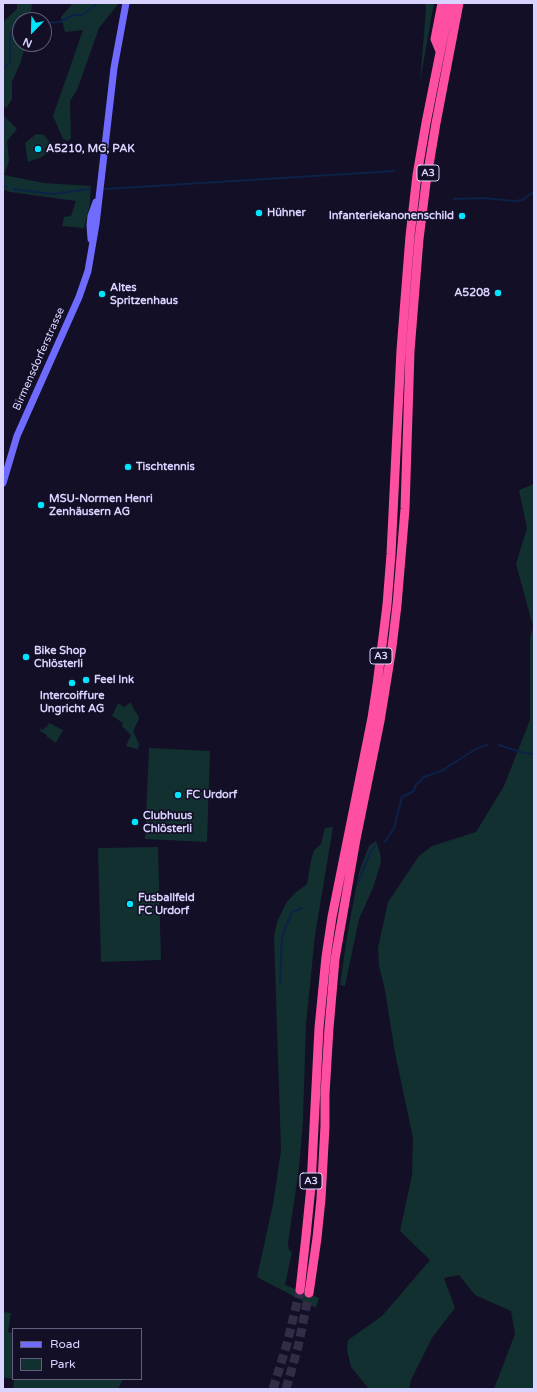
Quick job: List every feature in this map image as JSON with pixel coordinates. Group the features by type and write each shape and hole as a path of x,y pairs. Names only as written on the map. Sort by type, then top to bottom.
{"highway":[{"path":"440,51 435,38 442,3"},
{"name":"A3","path":"300,1290 311,1186 322,990 332,917 372,718 382,645 391,554 401,350 409,244 417,175 450,3"},
{"name":"A3","path":"309,1293 321,1199 328,1043 335,959 352,861 382,714 392,647 405,509 410,351 419,239 434,130 459,3"}],"main road":[{"name":"Birmensdorferstrasse","path":"3,483 17,436 83,287 88,271 96,224 98,194 118,43 126,3"}],"green space":[{"path":"17,3 32,3 31,12 14,12 17,9"},
{"path":"73,3 119,3 99,28 77,90 70,101 71,138 68,141 63,139 53,116 83,30 65,32 61,17"},
{"path":"425,3 434,3 420,82 426,9"},
{"path":"12,14 12,52 24,52 12,82 12,99 7,107 3,108 3,22"},
{"path":"3,115 17,129 7,141 9,161 4,175 44,183 91,186 90,204 84,228 62,226 64,217 71,216 76,201 10,192 3,189"},
{"path":"36,134 44,135 50,143 50,151 42,157 28,162 25,143"},
{"path":"534,484 534,1389 494,1389 515,1334 511,1311 475,1295 459,1275 444,1278 455,1308 432,1338 411,1380 409,1389 369,1389 351,1367 347,1350 348,1340 382,1316 430,1260 400,1231 412,1175 413,1138 395,1053 385,990 379,966 378,948 388,902 419,856 432,846 476,832 504,786 530,720 530,638 533,626 516,564 527,528 519,490"},
{"path":"131,702 139,719 133,731 139,744 138,749 126,746 131,735 122,726 123,723 112,716 118,703 124,707"},
{"path":"49,723 63,730 56,743 40,731 41,728 43,730 45,727 46,728"},
{"name":"FC Urdorf","path":"149,748 210,751 207,842 145,839"},
{"path":"333,827 315,935 306,1024 303,1120 299,1168 288,1243 289,1250 292,1252 285,1285 319,1298 316,1308 257,1277 273,1204 281,1151 274,936 277,922 286,903 295,893 307,884 314,850 321,844 325,828"},
{"path":"376,841 381,862 373,888 359,919 345,986 340,985 347,936 359,872 369,846"},
{"name":"Fusballfeld FC Urdorf","path":"158,847 161,960 101,962 98,848"},
{"path":"3,1312 11,1313 8,1332 12,1333 12,1379 3,1377"},
{"path":"14,1380 122,1380 118,1389 13,1389"}],"waterway":[{"path":"52,22 60,22 73,15 82,15 98,3"},
{"path":"3,69 10,62 10,33 12,32"},
{"path":"105,189 394,171"},
{"path":"3,185 7,187"},
{"path":"13,189 52,194 90,189"},
{"path":"454,199 483,198 514,201 522,200 534,192"},
{"path":"385,842 394,828 402,797 414,791 415,786 424,777 441,771 476,749 487,745"},
{"path":"499,745 524,753 534,754"},
{"path":"357,885 370,853 375,846"},
{"path":"280,983 282,936 292,912 302,908"}],"tunnel":[{"path":"273,1389 287,1344 300,1290"},
{"path":"286,1389 298,1347 309,1293"}],"place":[{"name":"A5210, MG, PAK","path":"38,149"},
{"name":"Hühner","path":"259,213"},
{"name":"Infanteriekanonenschild","path":"462,216"},
{"name":"A5208","path":"498,293"},
{"name":"Altes Spritzenhaus","path":"102,294"},
{"name":"Tischtennis","path":"128,467"},
{"name":"MSU-Normen Henri Zenhäusern AG","path":"41,505"},
{"name":"Bike Shop Chlösterli","path":"26,657"},
{"name":"Feel Ink","path":"86,680"},
{"name":"Intercoiffure Ungricht AG","path":"72,683"},
{"name":"FC Urdorf","path":"178,795"},
{"name":"Clubhuus Chlösterli","path":"135,822"},
{"name":"Fusballfeld FC Urdorf","path":"130,904"}]}
